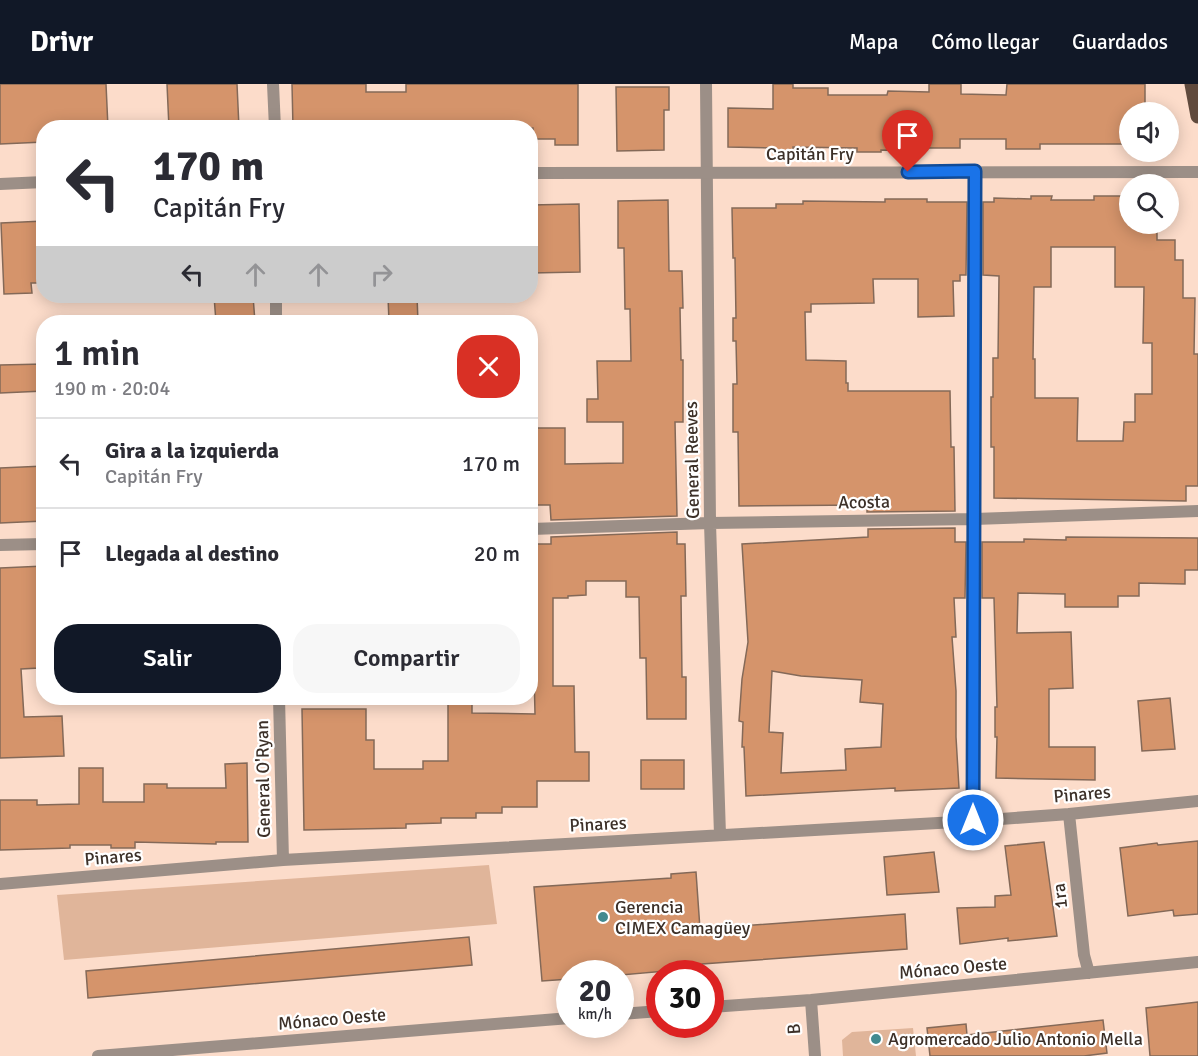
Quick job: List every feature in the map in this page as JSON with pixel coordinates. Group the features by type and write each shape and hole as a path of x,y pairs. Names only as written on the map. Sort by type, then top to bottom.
{"main road":[{"path":"1192,84 1198,116"}],"street":[{"path":"273,84 274,120"},
{"name":"General Reeves","path":"706,84 710,523 720,836"},
{"path":"973,820 975,171"},
{"name":"Capitán Fry","path":"538,173 1198,172"},
{"path":"0,184 36,182"},
{"name":"Acosta","path":"538,529 710,523 974,519 1198,511"},
{"path":"0,545 36,544"},
{"name":"General O'Ryan","path":"279,705 283,860"},
{"name":"Pinares","path":"0,884 283,860 1069,814 1198,801"},
{"name":"1ra","path":"1069,814 1084,955 1089,973"},
{"name":"Mónaco Oeste","path":"724,1006 811,1000 1198,962"},
{"name":"B","path":"811,1000 814,1056"},
{"name":"Mónaco Oeste","path":"98,1056 556,1019"}],"shaded area":[{"path":"489,865 497,924 64,960 57,895"},
{"path":"913,1028 916,1056 843,1056 842,1040 852,1032"}],"building":[{"path":"0,84 106,84 108,120 36,120 36,142 0,144"},
{"path":"167,84 237,84 239,120 169,120"},
{"path":"292,84 366,84 366,92 406,92 406,84 578,84 578,145 555,145 555,139 538,139 538,120 293,120"},
{"path":"773,84 793,84 793,88 828,88 828,95 887,95 888,91 929,92 929,84 961,84 961,94 1006,95 1007,84 1145,84 1145,102 1119,102 1119,144 1040,144 1040,149 1006,149 1006,139 960,139 960,148 857,152 857,148 793,147 793,153 773,153 773,148 728,147 728,108 773,109"},
{"path":"616,87 669,87 669,110 664,110 664,150 617,151"},
{"path":"1031,196 1052,196 1051,200 1094,200 1094,196 1119,196 1119,234 1157,234 1157,240 1175,240 1175,260 1183,260 1183,298 1195,298 1194,354 1198,354 1198,486 1186,486 1186,501 994,498 991,397 993,397 993,358 998,358 999,276 983,275 983,202 994,202 994,198 1031,199","holes":["1051,247 1115,247 1115,287 1144,287 1143,343 1152,343 1152,394 1135,394 1135,422 1124,422 1123,441 1077,441 1078,398 1035,398 1034,287 1051,287"]},
{"path":"885,199 967,202 966,275 960,275 960,281 953,281 954,316 918,317 918,279 873,279 874,303 811,304 811,312 805,312 806,360 846,361 848,391 950,391 955,511 867,512 867,505 739,506 738,432 733,432 733,384 737,384 736,341 733,341 733,318 736,318 732,208 776,208 776,204 803,204 803,201 885,202"},
{"path":"668,200 669,271 682,271 683,308 680,308 683,422 675,422 677,516 551,520 550,505 538,505 538,428 565,428 565,464 623,463 623,422 587,422 587,399 598,399 597,361 631,361 630,309 625,309 624,248 618,248 618,201"},
{"path":"579,204 580,272 538,273 538,205"},
{"path":"36,221 36,283 31,283 32,293 4,294 1,223"},
{"path":"215,303 254,303 254,315 215,315"},
{"path":"388,303 417,303 418,315 389,315"},
{"path":"36,364 36,391 0,393 0,365"},
{"path":"36,466 36,521 0,523 0,468"},
{"path":"955,528 955,542 966,542 965,598 954,598 956,637 952,637 959,788 895,791 895,788 746,796 744,747 742,747 743,722 739,721 748,642 742,544 868,537 868,529","holes":["772,671 801,676 862,680 860,702 883,704 881,747 845,749 846,770 781,773 783,733 769,732"]},
{"path":"677,532 677,544 685,544 686,596 681,596 682,677 686,677 686,719 647,719 646,658 640,658 639,597 626,597 626,581 586,581 586,595 553,598 553,686 574,686 575,752 589,752 589,781 537,781 537,807 502,807 502,813 476,813 476,818 441,818 441,823 406,824 406,828 304,830 302,709 366,709 366,740 374,740 374,769 423,769 423,761 448,761 448,705 472,705 472,713 535,714 535,705 538,705 538,544 551,544 551,537"},
{"path":"1066,537 1198,538 1198,570 1185,570 1185,584 1139,583 1139,596 1118,596 1118,607 1065,607 1065,594 1018,593 1017,633 1071,632 1073,688 1049,689 1049,747 1095,747 1095,780 996,778 994,598 982,598 982,542 1024,542 1024,539 1066,540"},
{"path":"36,566 36,668 21,669 24,717 62,716 64,756 0,758 0,568"},
{"path":"1170,698 1175,749 1142,751 1138,701"},
{"path":"641,760 684,760 684,789 641,789"},
{"path":"247,763 248,842 216,842 216,844 135,842 135,848 111,848 111,845 70,845 70,848 0,850 0,800 37,800 37,805 79,804 79,768 103,768 103,802 144,802 144,784 167,784 167,788 226,788 225,764"},
{"path":"1198,841 1198,914 1174,916 1173,910 1128,916 1120,848"},
{"path":"1044,842 1057,936 1008,941 1008,938 960,944 957,908 995,907 995,896 1011,895 1005,846"},
{"path":"934,852 939,892 887,895 884,857"},
{"path":"696,872 700,929 905,914 907,949 724,962 724,960 646,960 646,973 634,974 634,960 556,960 556,980 542,981 534,887 671,878 671,874"},
{"path":"469,937 472,965 88,998 86,971"},
{"path":"1198,1002 1198,1056 1150,1056 1146,1008"},
{"path":"1103,1020 1107,1053 1084,1056 930,1056 927,1028 966,1024 967,1035"}],"place":[{"name":"Gerencia CIMEX Camagüey","path":"603,917"},
{"name":"Agromercado Julio Antonio Mella","path":"876,1039"}],"route":[{"path":"908,172 975,171 973,820"}]}
